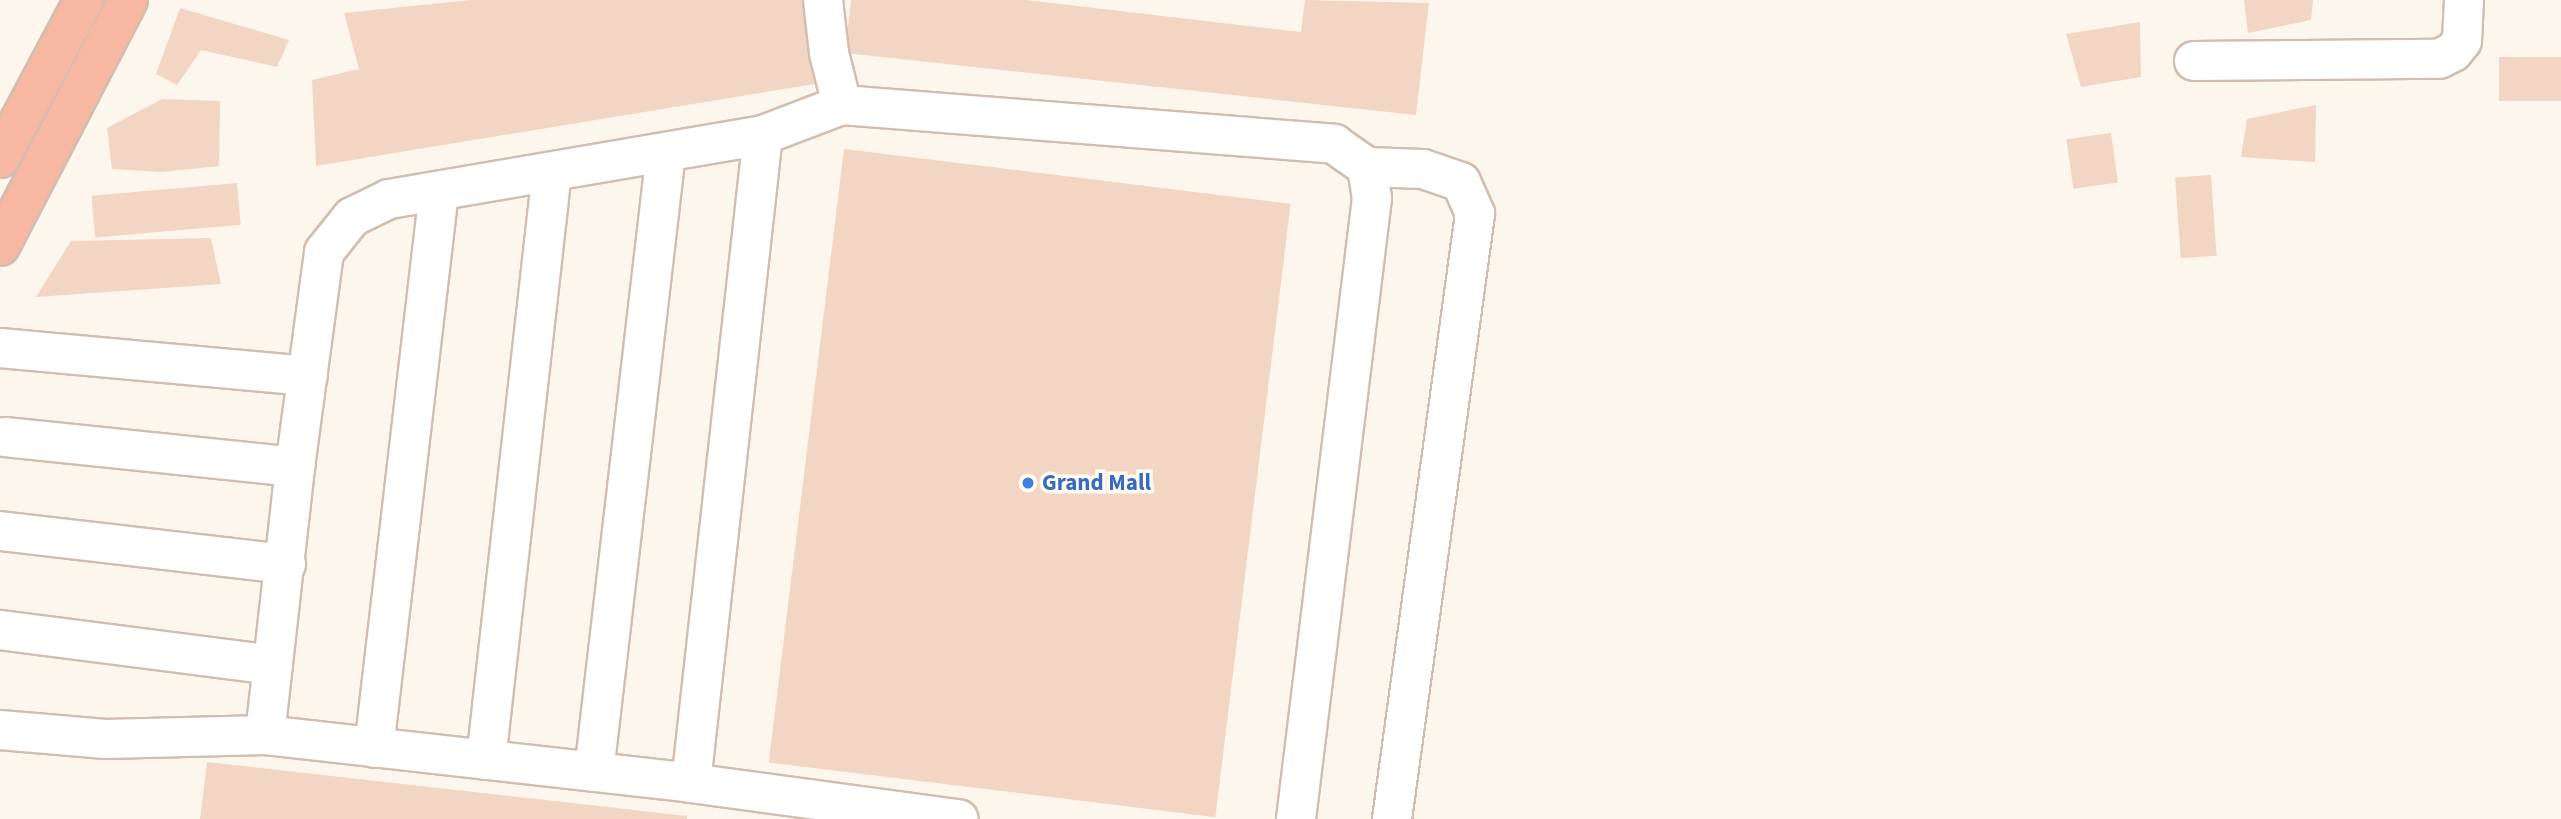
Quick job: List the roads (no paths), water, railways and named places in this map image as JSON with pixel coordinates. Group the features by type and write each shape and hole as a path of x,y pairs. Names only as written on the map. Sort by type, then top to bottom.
{"highway":[{"path":"0,158 84,0"},
{"path":"0,246 128,0"}],"street":[{"path":"823,0 829,53 842,105"},
{"path":"2194,61 2439,59 2453,52 2462,41 2464,0"},
{"path":"265,735 295,467 324,252 352,217 390,199 763,135 842,105 1334,144 1367,167 1423,169 1461,182 1475,214 1392,819"},
{"path":"691,783 763,135"},
{"path":"594,772 666,153"},
{"path":"1296,819 1372,198 1367,167"},
{"path":"486,760 552,172"},
{"path":"374,748 439,191"},
{"path":"0,348 308,376"},
{"path":"5,437 295,467"},
{"path":"0,531 286,564"},
{"path":"0,630 274,665"},
{"path":"0,730 106,739 265,735 691,783 959,819"}],"place":[{"name":"Grand Mall","path":"1028,483"}]}
